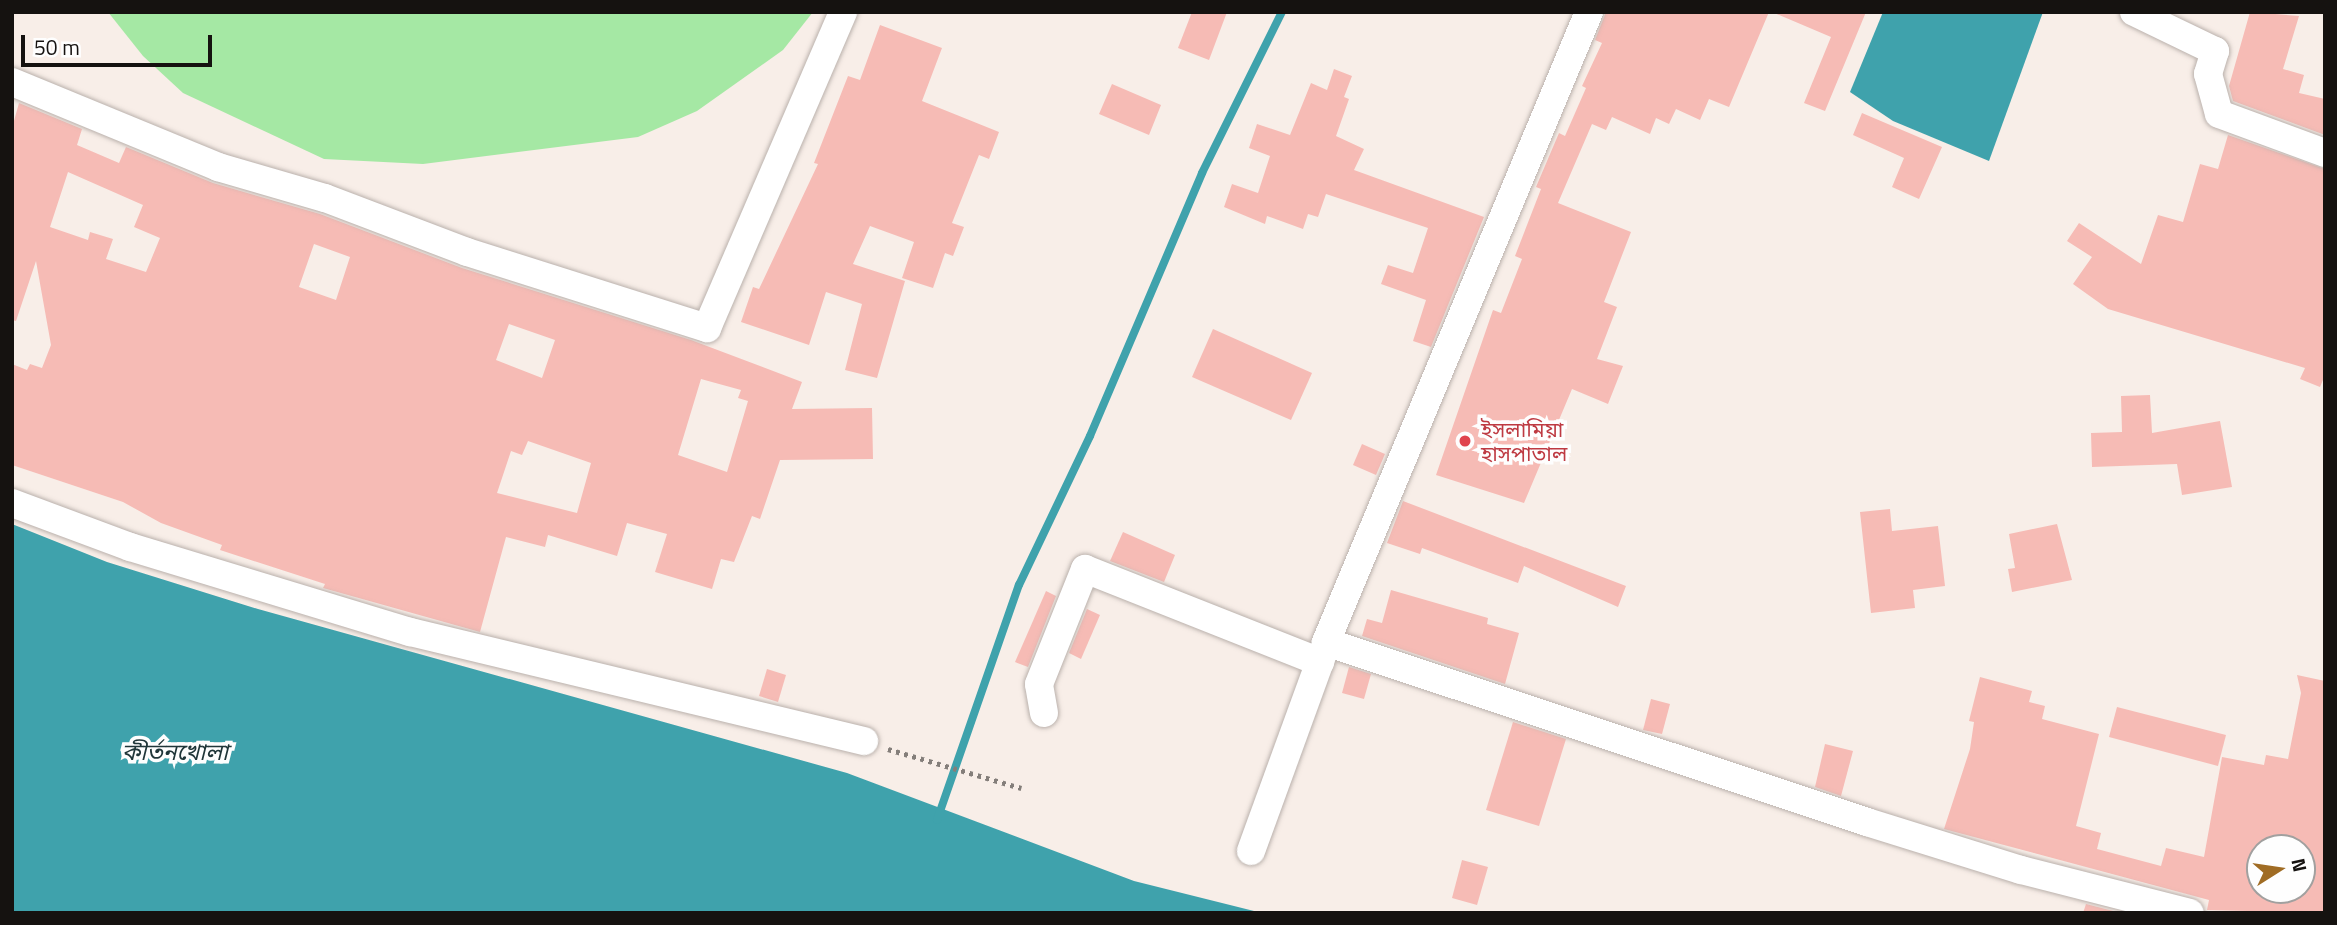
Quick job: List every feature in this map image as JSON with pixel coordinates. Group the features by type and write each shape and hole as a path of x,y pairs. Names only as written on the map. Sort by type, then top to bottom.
{"street":[{"path":"12,82 218,167 325,198 467,252 708,328 843,12"},
{"path":"1251,851 1323,652 1589,12"},
{"path":"2134,12 2215,51 2208,74 2220,114 2325,153"},
{"path":"12,503 130,547 410,632 864,741"},
{"path":"1044,713 1039,684 1086,569 1323,652 1905,834 2021,870 2190,913"}],"path":[{"path":"864,741 1021,788"}],"green space":[{"path":"108,12 813,12 783,50 697,111 638,137 423,164 324,159 183,93 143,56"}],"water":[{"path":"1883,12 2043,12 1989,161 1893,121 1850,92"},
{"name":"কীর্তনখোলা","path":"12,524 107,562 258,609 847,773 1134,881 1262,913 12,913"}],"building":[{"path":"1192,12 1227,12 1209,60 1178,48"},
{"path":"1606,12 1769,12 1729,107 1709,99 1700,120 1676,109 1669,124 1656,118 1650,134 1612,117 1606,130 1592,124 1558,203 1631,232 1604,302 1617,307 1597,359 1623,366 1608,404 1572,389 1524,503 1436,475 1493,310 1501,313 1522,259 1515,256 1541,189 1536,187 1559,133 1565,136 1586,88 1582,86 1602,43 1595,40"},
{"path":"1772,12 1866,12 1825,111 1804,103 1831,37"},
{"path":"2250,12 2299,16 2283,69 2304,75 2299,93 2325,99 2325,135 2233,101 2229,86"},
{"path":"880,25 942,48 922,101 999,132 989,159 979,155 952,223 964,227 953,256 945,253 933,288 902,278 914,242 870,226 853,264 905,281 877,378 845,370 862,304 826,292 809,345 741,322 753,287 759,289 818,164 814,163 848,76 860,80"},
{"path":"1334,69 1352,76 1344,97 1349,99 1336,136 1364,149 1354,170 1484,217 1431,347 1413,341 1426,300 1381,284 1388,265 1413,273 1428,228 1326,194 1318,217 1308,214 1303,229 1267,216 1265,224 1224,207 1232,184 1258,193 1270,156 1249,148 1257,124 1290,135 1311,83 1327,90"},
{"path":"1112,84 1161,105 1149,135 1099,114"},
{"path":"19,103 82,129 77,145 119,163 126,147 213,183 320,214 462,268 691,340 802,382 792,409 872,408 873,459 780,460 760,519 752,516 734,562 721,559 712,589 655,572 667,534 627,523 617,556 548,535 545,547 506,537 480,632 323,588 325,584 220,550 222,545 161,523 123,502 12,465 12,364 27,370 30,364 42,368 51,345 36,261 16,321 12,320 12,128","holes":["68,172 143,205 134,227 160,238 146,272 106,259 113,239 90,232 88,240 50,227","314,244 350,257 336,300 299,287","509,324 555,340 542,378 496,360","701,379 741,390 738,398 748,401 727,472 678,455","528,441 591,463 577,513 497,493 511,451 522,455"]},
{"path":"1862,113 1942,147 1919,199 1892,187 1904,158 1853,135"},
{"path":"2228,135 2325,169 2325,375 2320,387 2300,379 2305,368 2108,309 2073,284 2092,257 2067,241 2079,223 2141,264 2158,215 2183,222 2200,164 2218,169"},
{"path":"1213,329 1312,373 1291,420 1192,377"},
{"path":"2150,395 2152,433 2220,421 2232,487 2182,495 2177,464 2092,467 2091,433 2122,432 2121,396"},
{"path":"1362,444 1385,454 1376,475 1353,465"},
{"path":"1403,501 1626,586 1618,607 1524,566 1518,583 1422,548 1420,554 1387,543"},
{"path":"1890,509 1892,531 1938,526 1945,586 1913,590 1915,608 1871,613 1860,512"},
{"path":"2057,524 2072,580 2012,592 2008,569 2015,568 2009,534"},
{"path":"1123,532 1175,555 1164,582 1110,561"},
{"path":"1391,590 1488,618 1487,624 1519,633 1505,684 1362,636 1367,619 1382,623"},
{"path":"1046,591 1056,596 1028,667 1015,662"},
{"path":"1087,609 1100,615 1081,659 1069,653"},
{"path":"1349,667 1371,674 1364,699 1342,693"},
{"path":"767,669 786,675 778,702 759,696"},
{"path":"2297,675 2325,681 2325,913 2207,910 2209,900 1944,829 1970,749 1974,722 1969,721 1980,677 2032,691 2029,702 2045,706 2042,719 2099,734 2076,826 2101,833 2097,849 2161,866 2166,848 2204,857 2222,757 2264,765 2266,755 2288,759 2301,693"},
{"path":"1651,699 1670,704 1662,734 1643,730"},
{"path":"2117,707 2226,735 2218,766 2109,737"},
{"path":"1513,722 1566,739 1539,826 1486,810"},
{"path":"1825,744 1853,751 1841,796 1815,787"},
{"path":"1462,860 1488,867 1477,905 1452,898"},
{"path":"2086,904 2121,913 2083,913"}],"waterway":[{"path":"937,820 1019,585 1090,436 1202,173 1282,12"}],"place":[{"name":"ইসলামিয়া হাসপাতাল","path":"1465,441"}]}
